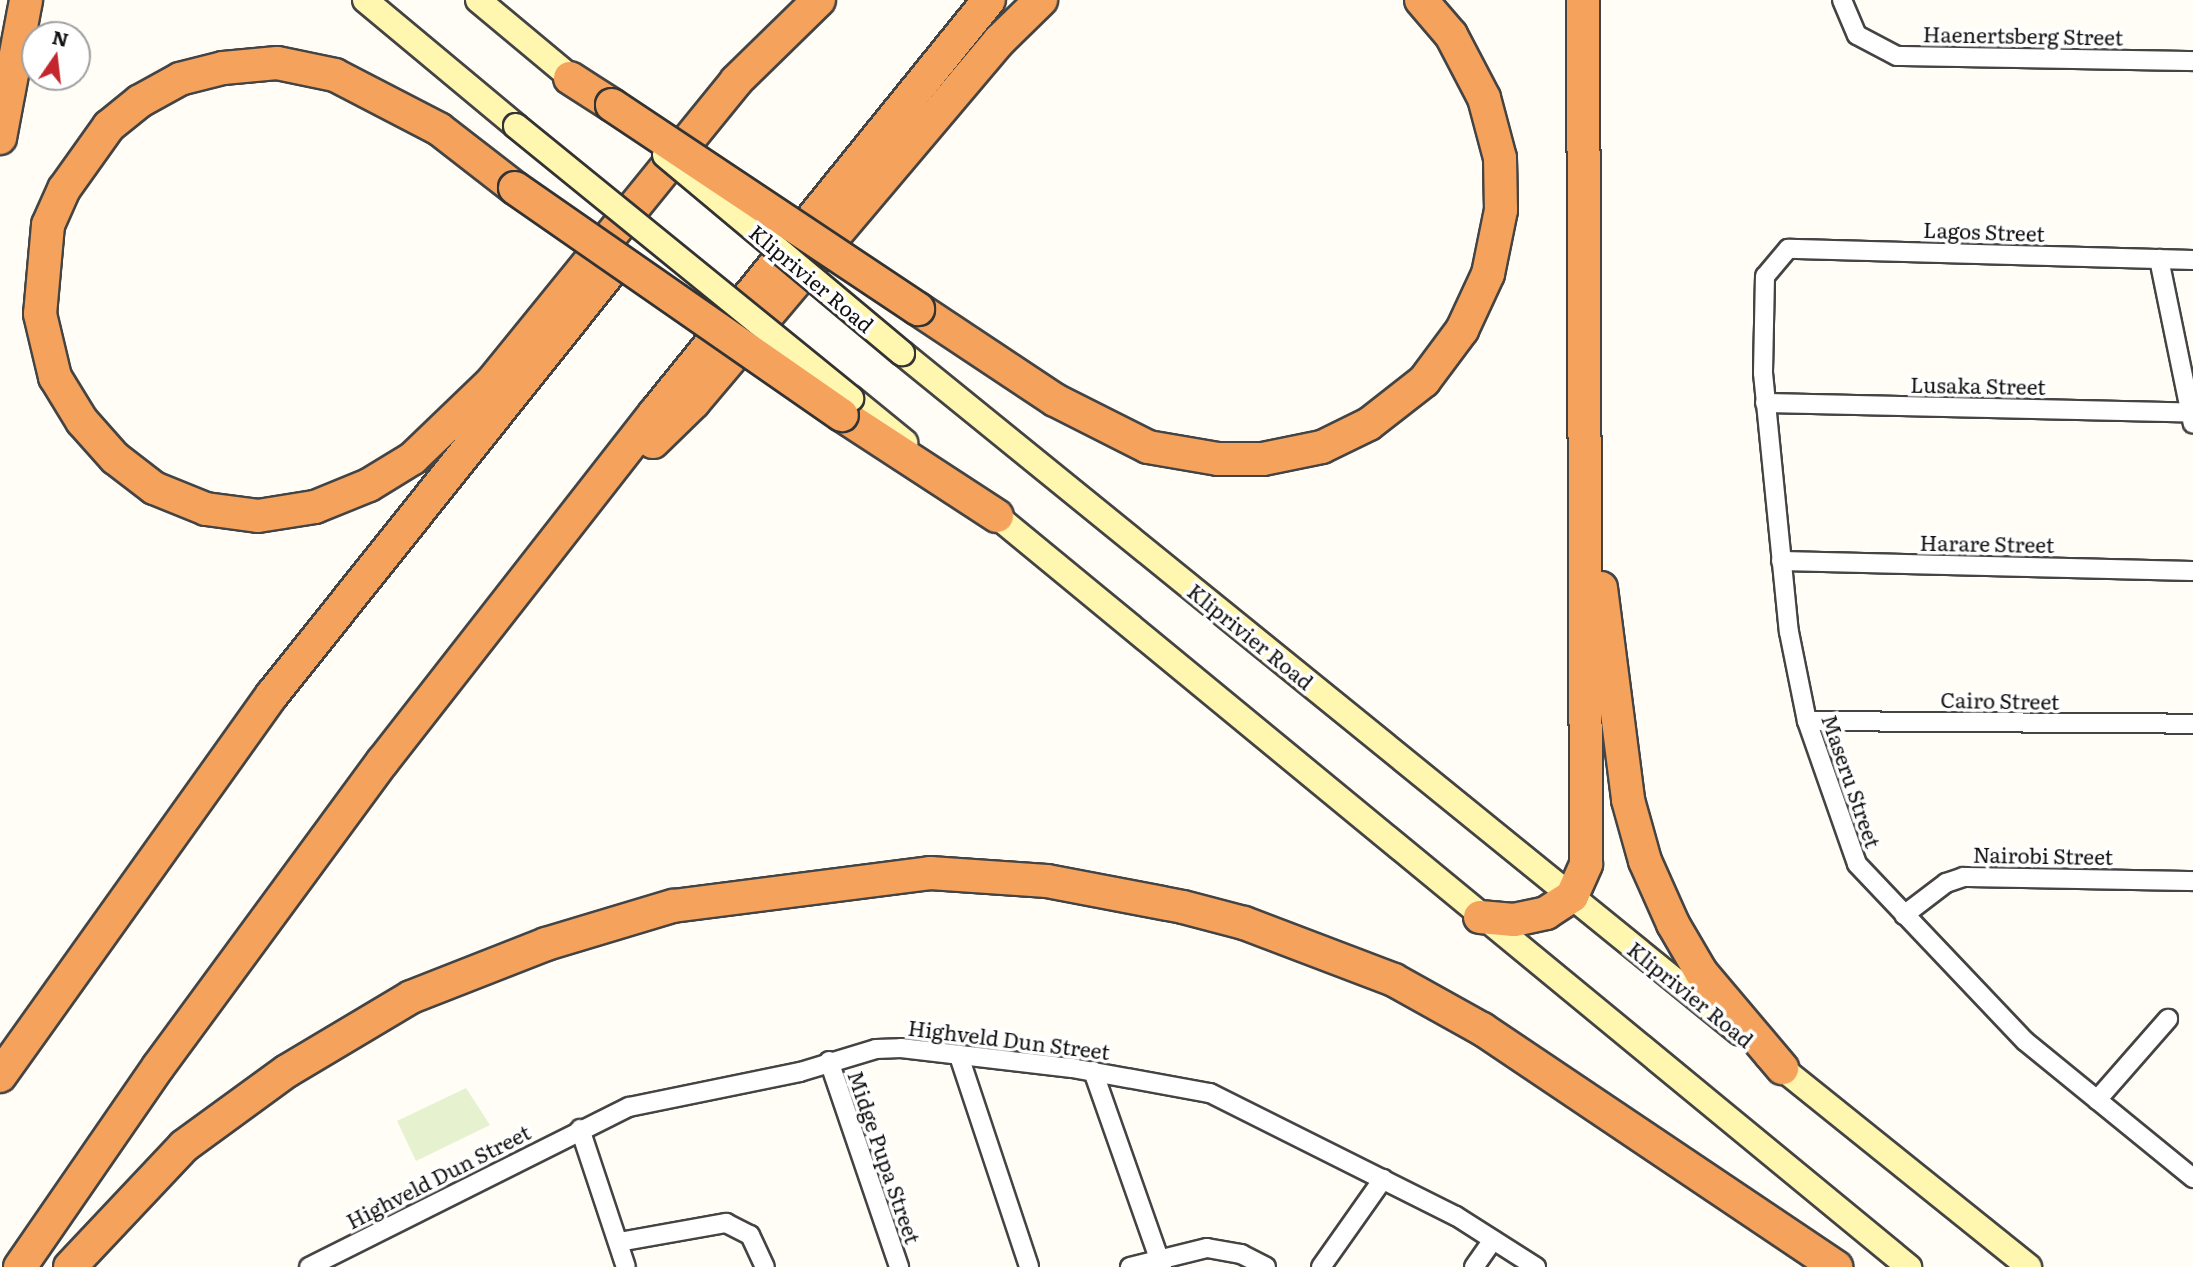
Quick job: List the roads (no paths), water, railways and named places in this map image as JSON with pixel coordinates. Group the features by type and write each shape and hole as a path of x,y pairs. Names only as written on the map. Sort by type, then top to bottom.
{"highway":[{"path":"0,82 6,0"},
{"path":"0,138 26,0"},
{"path":"819,0 736,81 491,383 413,458 369,485 316,507 258,516 206,509 154,488 115,458 82,421 55,377 40,314 48,225 64,189 109,126 140,101 180,79 223,68 277,63 335,75 439,129 515,188 846,407 997,516"},
{"path":"0,1076 272,695 828,0"},
{"path":"20,1267 158,1067 343,816 574,518 989,0"},
{"path":"574,518 694,402 982,61 1041,0"},
{"path":"570,78 1055,400 1148,446 1218,459 1263,459 1322,447 1369,424 1423,381 1462,330 1488,274 1501,210 1500,158 1485,98 1451,35 1421,0"},
{"path":"1480,917 1529,918 1573,896 1582,878 1587,845 1588,500 1583,0"},
{"path":"1588,500 1628,800 1645,861 1673,923 1701,972 1782,1068"},
{"path":"70,1267 184,1146 288,1071 411,997 546,944 673,906 930,873 1047,881 1183,907 1244,923 1394,981 1482,1030 1836,1267"}],"main road":[{"path":"365,0 846,407"},
{"path":"478,0 570,78"},
{"name":"Kliprivier Road","path":"610,106 902,353 2029,1267"},
{"path":"997,516 1480,917 1909,1267"}],"street":[{"name":"Haenertsberg Street","path":"1843,0 1857,34 1897,56 2193,61"},
{"name":"Lagos Street","path":"1777,257 1795,248 2193,260"},
{"name":"Maseru Street","path":"1777,257 1765,276 1765,403 1789,632 1807,720 1850,852 1864,875 2025,1041 2193,1178"},
{"path":"2159,259 2192,419"},
{"name":"Lusaka Street","path":"1765,403 2192,419"},
{"name":"Harare Street","path":"1781,561 2193,571"},
{"name":"Cairo Street","path":"1807,720 2193,724"},
{"name":"Nairobi Street","path":"1904,915 1946,883 1963,877 2193,881"},
{"path":"2097,1100 2168,1019"},
{"name":"Highveld Dun Street","path":"309,1267 341,1260 580,1129 660,1097 800,1072 828,1061 876,1049 926,1049 959,1056 1093,1071 1210,1093 1383,1179 1536,1267"},
{"path":"959,1056 1029,1267"},
{"name":"Midge Pupa Street","path":"828,1061 899,1267"},
{"path":"1093,1071 1161,1262"},
{"path":"580,1129 619,1242 619,1265"},
{"path":"1321,1267 1383,1179"},
{"path":"619,1242 726,1223 750,1235 765,1267"},
{"path":"1474,1267 1493,1240"},
{"path":"1130,1267 1223,1249 1266,1267"}]}
